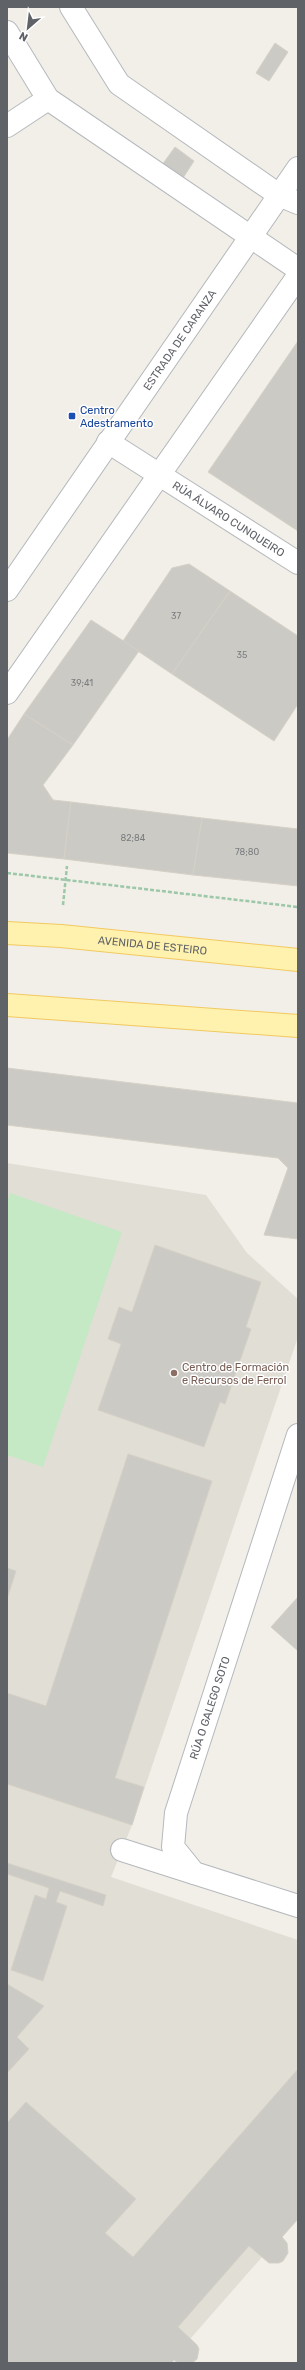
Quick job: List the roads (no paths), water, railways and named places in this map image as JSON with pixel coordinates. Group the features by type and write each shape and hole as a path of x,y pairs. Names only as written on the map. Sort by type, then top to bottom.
{"main road":[{"name":"AVENIDA DE ESTEIRO","path":"7,933 61,936 298,960"},
{"path":"7,1005 298,1026"}],"street":[{"path":"72,7 119,84 289,199"},
{"path":"7,32 48,99 250,238 298,269"},
{"path":"7,126 48,99"},
{"name":"ESTRADA DE CARANZA","path":"7,590 250,238 289,199 298,168"},
{"path":"7,693 158,474 298,276"},
{"name":"RÚA ÁLVARO CUNQUEIRO","path":"108,442 298,563"},
{"name":"RÚA O GALEGO SOTO","path":"194,1873 173,1848 176,1813 298,1435"},
{"path":"122,1850 298,1906"}],"place":[{"name":"Centro Adestramento","path":"72,416"},
{"name":"Centro de Formación e Recursos de Ferrol","path":"174,1373"}]}
